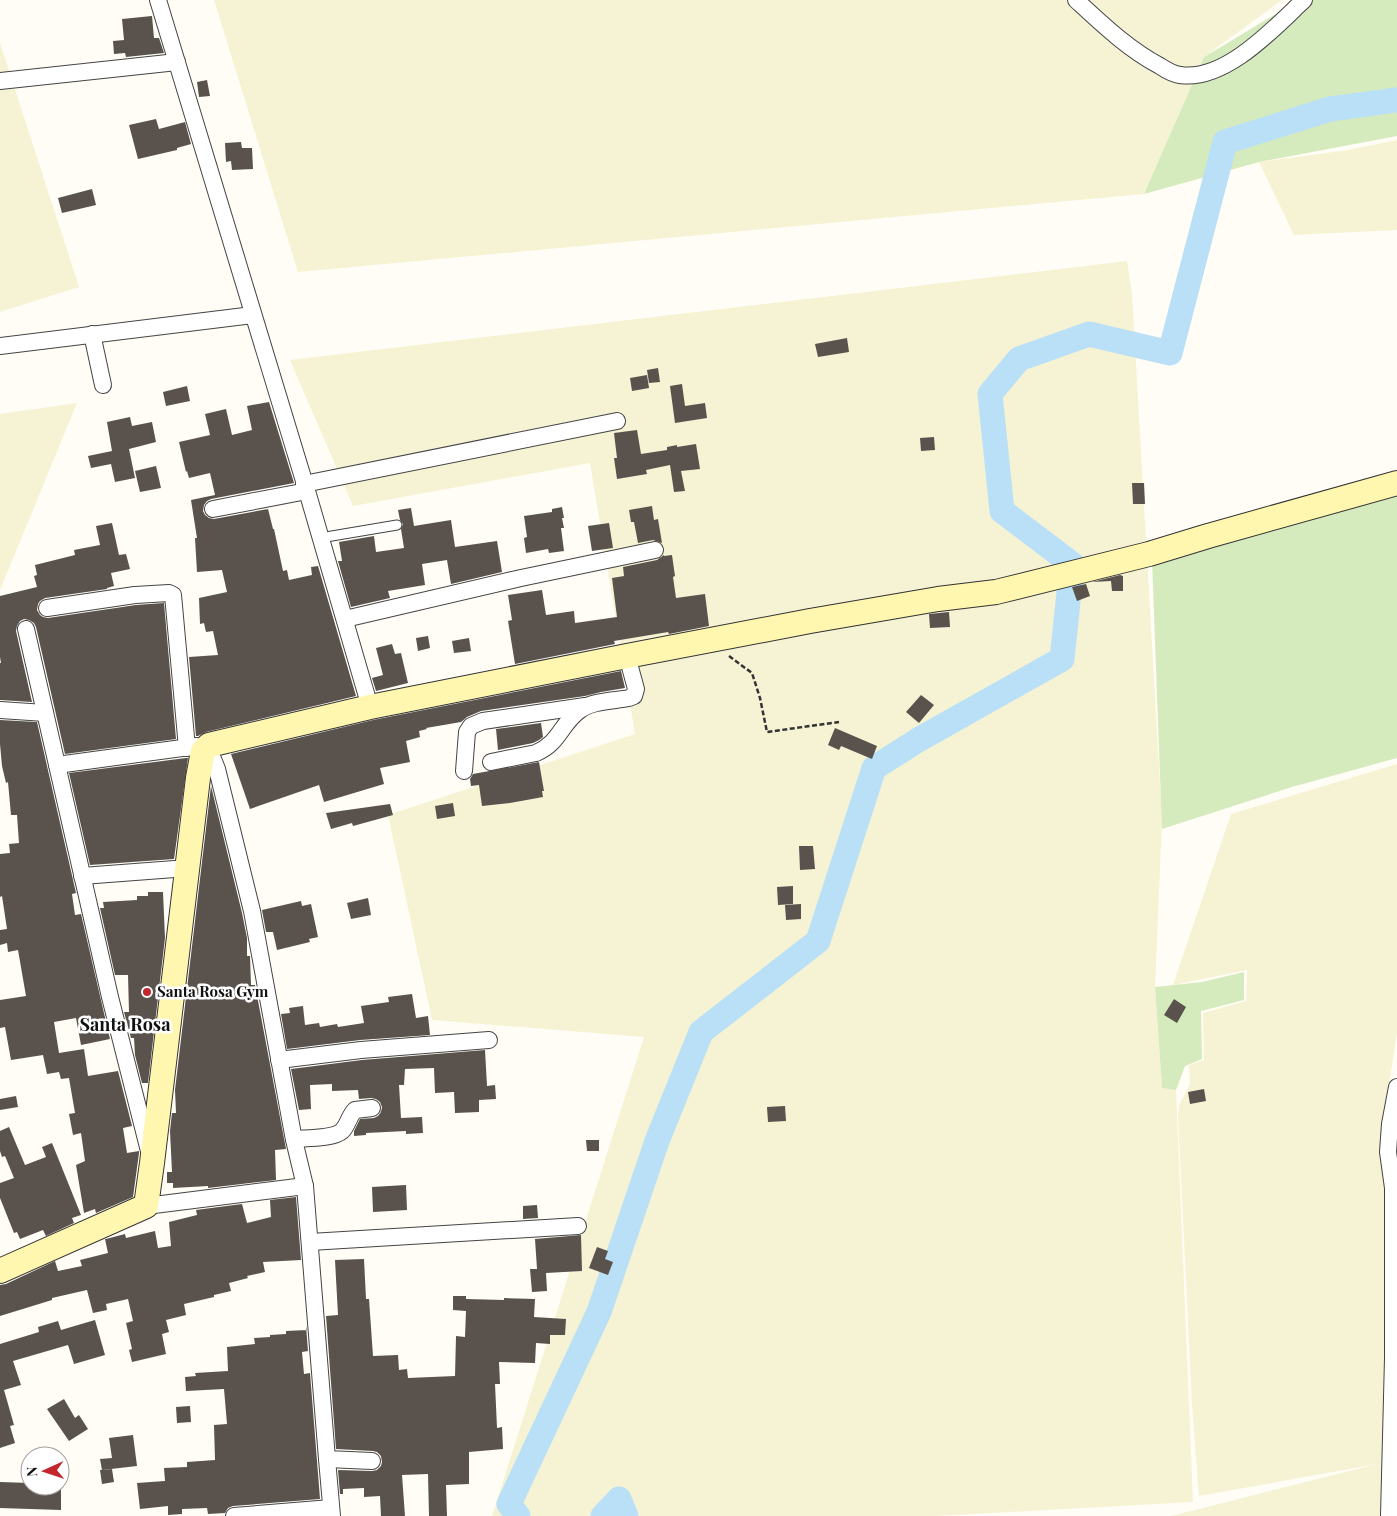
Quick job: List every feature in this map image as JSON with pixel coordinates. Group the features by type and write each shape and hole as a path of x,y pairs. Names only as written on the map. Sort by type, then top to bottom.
{"street":[{"path":"158,0 370,708"},
{"path":"1076,0 1108,29 1150,61 1178,75 1185,76 1211,71 1248,51 1280,24 1304,0"},
{"path":"0,81 177,62"},
{"path":"0,346 253,315"},
{"path":"92,334 103,384"},
{"path":"213,509 617,421"},
{"path":"57,765 200,748 370,708 627,656 810,621 938,599 996,592 1148,554 1397,483"},
{"path":"344,620 521,578 655,550"},
{"path":"47,608 135,595 169,593 173,595 200,748 188,868 146,1206"},
{"path":"26,628 110,997 152,1163"},
{"path":"464,771 467,732 471,726 483,722 634,696 636,689 627,656"},
{"path":"491,762 536,753 548,748 573,716 590,705"},
{"path":"0,710 45,713"},
{"path":"200,748 213,759 217,769 237,845 252,911 294,1139 305,1186 331,1512 234,1516"},
{"path":"82,876 188,868"},
{"path":"279,1060 361,1050 489,1040"},
{"path":"1389,1516 1395,1269 1393,1188 1388,1152 1390,1124 1397,1087"},
{"path":"294,1139 334,1136 344,1130 355,1110 372,1108"},
{"path":"0,1270 146,1206 305,1186"},
{"path":"310,1242 578,1226"},
{"path":"326,1459 372,1461"}],"lane":[{"path":"320,538 397,525"}],"path":[{"path":"722,638 729,656 752,674 760,698 767,732 839,722"}],"shaded area":[{"path":"214,0 1282,0 1204,57 1144,194 298,272"},
{"path":"0,43 79,287 0,312"},
{"path":"1397,140 1397,230 1294,235 1259,162 1348,150"},
{"path":"1127,261 1132,294 1162,820 1155,987 1162,1088 1176,1090 1193,1502 936,1516 492,1516 644,1037 432,1020 388,815 635,734 590,463 353,506 290,360"},
{"path":"77,403 0,590 0,414"},
{"path":"1397,764 1397,1032 1382,1132 1386,1217 1385,1516 1171,1516 1377,1464 1199,1496 1192,1406 1178,1115 1179,1105 1190,1084 1189,1065 1204,1060 1203,1013 1246,1001 1247,970 1173,985 1231,814"}],"green space":[{"path":"1299,0 1397,0 1397,136 1259,162 1144,194 1204,57"},
{"path":"1397,489 1397,758 1292,787 1162,829 1152,559"},
{"path":"1244,972 1244,1000 1201,1011 1202,1059 1185,1066 1176,1090 1162,1088 1155,987 1202,982"}],"building":[{"path":"152,16 154,38 159,38 164,53 126,57 125,53 114,54 113,41 124,40 122,19"},
{"path":"207,80 210,96 199,97 197,82"},
{"path":"156,119 159,129 185,122 191,144 177,148 177,150 138,159 129,125"},
{"path":"241,142 242,148 252,148 253,169 232,170 231,161 226,162 225,143"},
{"path":"92,189 96,205 62,213 58,198"},
{"path":"847,338 849,352 818,357 815,344"},
{"path":"658,368 660,382 649,383 647,370"},
{"path":"647,375 649,388 632,391 630,378"},
{"path":"682,384 685,406 705,403 707,418 675,423 670,386"},
{"path":"187,386 190,401 166,406 163,392"},
{"path":"269,402 294,483 211,499 204,505 203,511 209,518 214,519 268,509 283,571 287,570 289,580 312,575 311,567 318,566 356,696 196,736 189,657 218,655 213,631 206,632 204,623 200,624 199,598 227,592 222,570 197,572 195,538 197,538 191,500 215,495 210,473 189,478 179,442 210,435 205,414 226,409 232,435 252,430 247,406"},
{"path":"130,417 132,426 152,422 156,442 129,449 135,478 115,482 111,464 91,468 88,456 112,451 107,422"},
{"path":"637,430 641,454 667,450 667,447 677,445 677,447 696,444 700,469 681,471 685,491 674,492 670,465 646,470 647,474 617,479 614,458 617,458 614,433"},
{"path":"934,437 935,450 921,451 920,438"},
{"path":"156,466 161,488 140,492 135,471"},
{"path":"1132,483 1144,483 1145,504 1133,504"},
{"path":"652,506 654,520 658,519 662,543 653,540 638,543 634,522 631,522 629,510"},
{"path":"562,507 564,528 561,528 564,551 549,553 548,549 526,553 524,538 527,537 524,516 552,512 552,509"},
{"path":"411,508 414,526 451,520 455,547 497,541 502,572 451,584 447,560 422,564 425,585 388,591 390,598 351,607 338,561 342,561 339,542 374,536 376,552 404,548 401,529 403,524 398,510"},
{"path":"112,523 119,555 126,554 130,569 111,573 114,586 107,589 45,598 38,604 37,610 40,615 48,618 136,605 164,603 176,739 65,754 36,627 29,620 24,619 20,621 16,631 32,702 0,700 0,596 37,587 34,576 37,575 35,565 75,555 74,550 100,545 96,526"},
{"path":"609,523 613,548 592,551 588,526"},
{"path":"664,555 672,555 676,598 705,594 709,626 669,634 668,632 614,641 615,644 515,664 508,621 512,620 508,595 542,590 546,615 574,611 575,623 617,617 612,578 624,576 623,567 657,560"},
{"path":"1120,575 1123,576 1123,591 1112,591 1111,581 1092,582"},
{"path":"1086,584 1090,596 1077,601 1072,587"},
{"path":"949,612 950,627 930,628 929,614"},
{"path":"428,636 430,648 418,651 416,638"},
{"path":"469,638 471,651 454,653 452,641"},
{"path":"392,644 395,654 401,653 408,683 376,691 372,678 383,675 376,648"},
{"path":"621,671 625,688 585,696 481,711 461,722 419,731 420,737 406,741 410,762 380,768 384,784 324,802 319,785 250,809 231,754 373,720"},
{"path":"921,695 934,705 919,723 906,712"},
{"path":"0,720 37,722 76,893 72,894 75,915 81,914 110,1039 81,1045 76,1018 54,1022 59,1053 84,1049 88,1076 118,1071 132,1126 123,1128 127,1153 139,1151 133,1197 96,1213 95,1209 84,1213 76,1165 85,1161 81,1133 73,1135 69,1114 75,1113 69,1078 61,1079 59,1072 47,1074 43,1055 11,1060 5,1027 0,1028 0,1000 26,996 18,950 8,952 7,943 0,945 0,930 7,929 2,896 0,897 0,854 10,853 9,844 19,843 17,815 11,815 8,782 6,783 2,766"},
{"path":"541,723 543,737 539,740 498,750 496,729"},
{"path":"835,728 877,746 872,759 841,746 839,750 828,745"},
{"path":"188,758 174,859 90,865 69,773"},
{"path":"539,762 544,791 542,791 543,797 482,806 479,785 471,786 470,779 473,774"},
{"path":"211,786 242,913 247,938 247,956 250,956 251,985 255,985 286,1149 275,1150 276,1180 208,1188 208,1186 173,1188 173,1183 167,1183 167,1172 172,1172 170,1131 172,1113 176,1113 175,1090"},
{"path":"453,803 455,816 437,819 435,806"},
{"path":"390,804 393,815 353,826 352,823 331,829 326,813"},
{"path":"799,846 813,846 815,869 800,870"},
{"path":"793,886 793,904 778,905 777,887"},
{"path":"148,892 163,892 165,938 148,1083 142,1083 135,1055 134,1038 131,1038 124,1012 129,1012 128,975 115,975 100,908 104,908 103,902 137,900 137,896 148,896"},
{"path":"368,898 371,915 351,919 347,903"},
{"path":"301,901 302,906 311,904 318,937 309,939 310,942 277,950 273,932 266,932 262,910"},
{"path":"801,904 801,919 786,920 785,905"},
{"path":"412,994 416,1018 428,1016 430,1035 360,1040 287,1049 281,1014 290,1013 289,1008 303,1006 305,1025 319,1023 320,1027 337,1024 338,1027 364,1023 361,1006 389,1002 388,997"},
{"path":"1174,999 1186,1007 1177,1023 1164,1015"},
{"path":"485,1050 487,1086 495,1085 496,1099 479,1100 479,1112 455,1113 454,1092 435,1093 434,1068 405,1069 404,1085 399,1085 401,1118 422,1117 423,1133 406,1134 406,1131 366,1133 366,1135 354,1136 354,1131 360,1119 378,1116 382,1107 380,1102 371,1098 359,1099 358,1090 332,1091 332,1084 310,1085 311,1109 299,1110 291,1069 362,1060"},
{"path":"1204,1089 1206,1101 1190,1104 1188,1092"},
{"path":"16,1096 18,1107 0,1110 0,1099"},
{"path":"785,1106 786,1121 768,1122 767,1107"},
{"path":"9,1127 25,1165 46,1157 42,1147 52,1143 81,1215 72,1218 74,1223 46,1236 43,1230 20,1239 17,1232 14,1233 0,1198 0,1183 14,1178 5,1156 2,1157 0,1151 0,1131"},
{"path":"586,1140 599,1140 599,1151 587,1151"},
{"path":"406,1185 407,1210 373,1212 372,1187"},
{"path":"296,1197 301,1260 263,1262 265,1272 229,1283 231,1291 184,1304 186,1315 166,1320 169,1332 162,1334 166,1354 132,1362 129,1350 132,1349 126,1323 133,1321 128,1299 106,1304 107,1310 93,1313 87,1290 52,1298 52,1300 0,1316 0,1285 55,1261 58,1271 82,1266 80,1260 108,1253 105,1239 125,1234 126,1238 155,1231 158,1248 171,1246 169,1222 197,1215 196,1210 242,1204 247,1223 271,1217 270,1200"},
{"path":"537,1205 538,1218 523,1219 523,1206"},
{"path":"581,1235 582,1271 546,1273 547,1291 532,1292 530,1269 537,1269 535,1239"},
{"path":"597,1247 608,1251 605,1259 613,1262 608,1275 589,1268"},
{"path":"364,1259 366,1299 369,1299 373,1356 398,1355 399,1370 407,1369 408,1378 455,1376 456,1336 465,1337 466,1311 453,1310 453,1296 466,1296 466,1299 535,1299 534,1317 566,1319 565,1335 550,1335 550,1344 536,1343 535,1363 499,1362 500,1384 495,1384 497,1428 502,1427 503,1449 469,1452 469,1484 446,1485 447,1516 429,1516 428,1474 402,1475 405,1516 381,1516 380,1496 364,1497 364,1488 343,1489 343,1494 340,1494 338,1470 372,1471 377,1470 382,1462 381,1456 377,1452 336,1449 326,1316 338,1315 335,1260"},
{"path":"95,1320 105,1355 74,1364 68,1345 13,1361 21,1385 4,1390 14,1425 10,1426 15,1443 0,1448 0,1344 39,1332 38,1327 58,1321 61,1330"},
{"path":"306,1330 308,1351 302,1352 304,1374 310,1373 320,1499 233,1506 228,1508 225,1513 208,1514 207,1508 182,1509 182,1514 168,1515 168,1506 140,1509 137,1483 165,1481 164,1468 187,1467 187,1462 215,1460 214,1425 227,1424 224,1389 186,1391 185,1377 196,1376 195,1373 228,1371 227,1347 255,1344 254,1338 286,1334 286,1331"},
{"path":"64,1399 75,1418 79,1415 88,1429 69,1441 47,1409"},
{"path":"190,1406 191,1422 177,1423 176,1407"},
{"path":"133,1435 137,1466 102,1470 100,1459 112,1458 109,1438"},
{"path":"112,1469 114,1482 102,1484 100,1470"},
{"path":"0,1482 20,1483 20,1496 61,1496 61,1510 0,1508"}],"waterway":[{"path":"518,1516 509,1504 599,1312 657,1141 701,1032 818,941 874,768 918,740 1062,659 1072,564 1002,511 990,394 1019,359 1089,334 1170,353 1225,142 1330,109 1397,100"},
{"path":"603,1516 619,1499 626,1516"}],"place":[{"name":"Santa Rosa Gym","path":"147,992"}],"district":[{"name":"Santa Rosa","path":"125,1025"}]}
